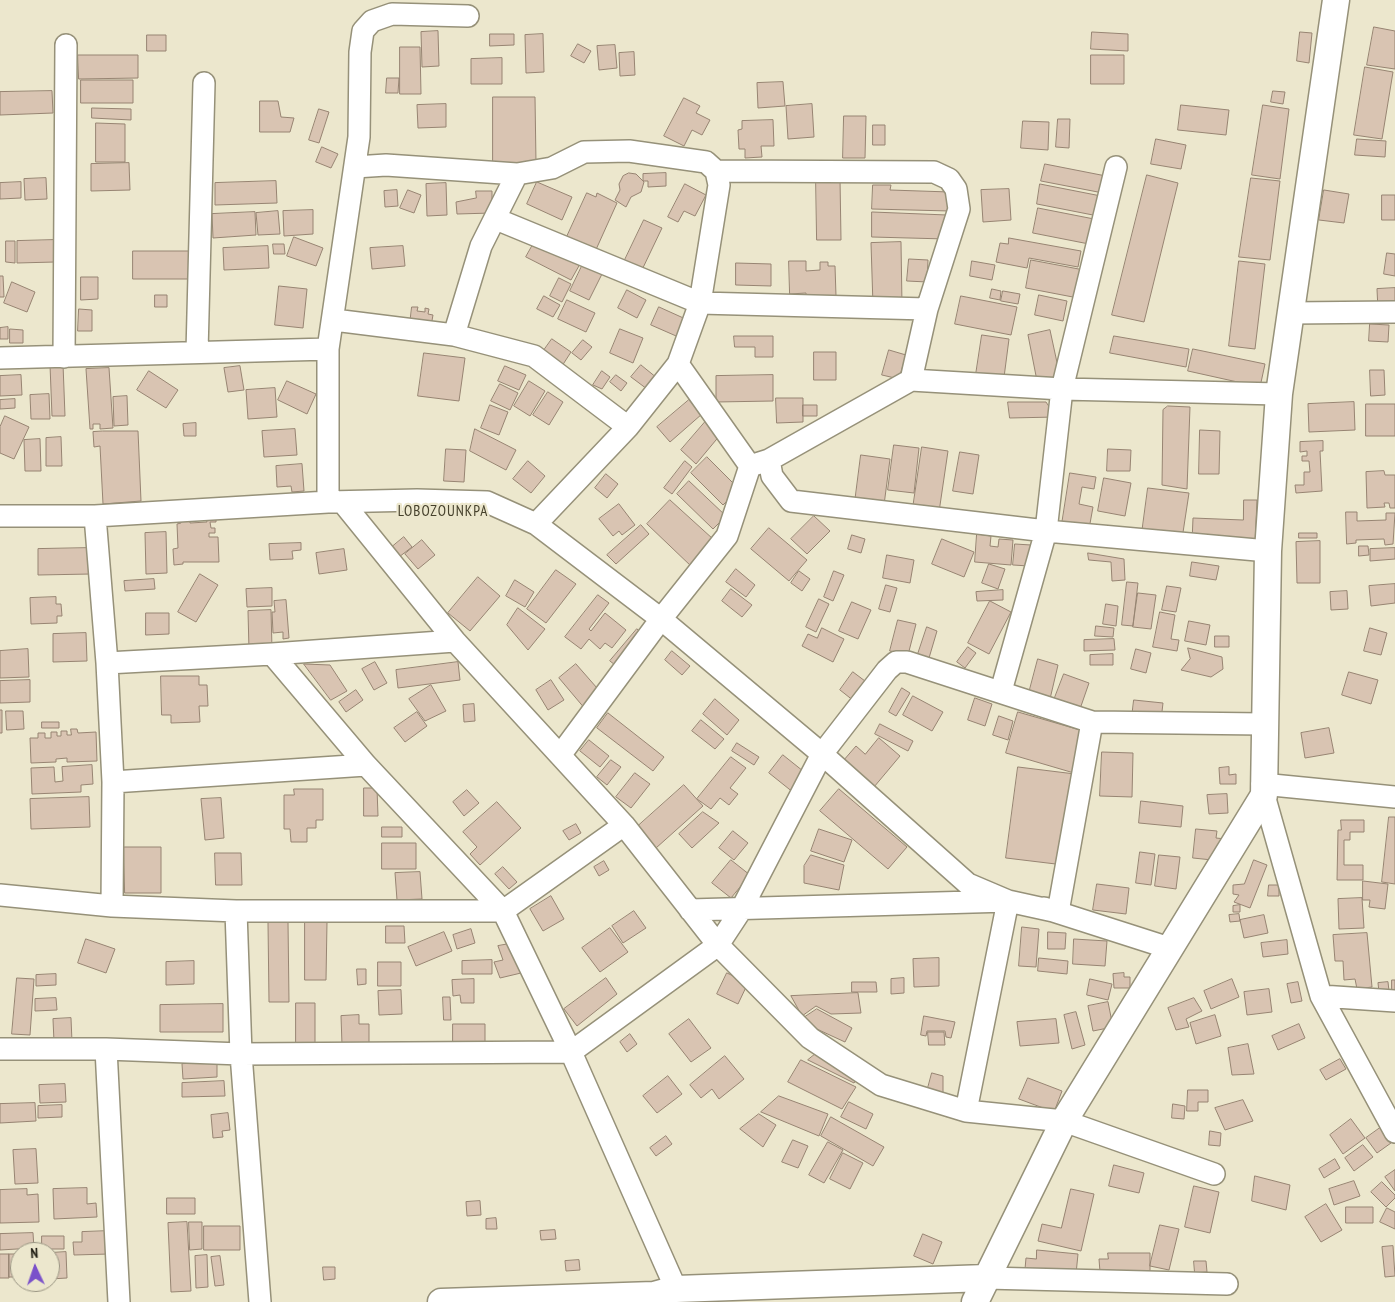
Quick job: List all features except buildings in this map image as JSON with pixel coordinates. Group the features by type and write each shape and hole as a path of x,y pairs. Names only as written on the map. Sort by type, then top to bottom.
{"street":[{"path":"1336,0 1279,394 1268,551 1263,790 1321,996 1395,1132"},
{"path":"468,16 392,14 372,21 363,31 360,52 359,137 334,320 328,349 336,503 455,641 561,754 624,825 718,945 810,1038 881,1085 966,1111 1064,1121 1214,1174"},
{"path":"64,357 66,46"},
{"path":"197,352 204,83"},
{"path":"355,167 386,165 518,174 552,168 584,152 620,151 706,162 716,171 718,185 700,303 678,364 628,427 536,524"},
{"path":"1001,691 1046,532 1062,390 1116,167"},
{"path":"716,171 934,172 949,179 956,189 959,209 928,309 911,380"},
{"path":"454,335 481,246 518,174"},
{"path":"496,219 700,303 928,309"},
{"path":"1291,313 1395,312"},
{"path":"334,320 454,335 534,356 628,427"},
{"path":"0,358 328,349"},
{"path":"678,364 791,501 1046,532 1268,551"},
{"path":"561,754 727,536 760,463 911,380 1062,390 1279,394"},
{"path":"0,516 95,516 417,500 487,502 536,524 662,619 822,754 968,884 1008,901 1058,912"},
{"path":"95,516 107,663 113,782 112,906"},
{"path":"107,663 455,641"},
{"path":"272,654 366,765 504,911 572,1052 660,1295"},
{"path":"0,1049 106,1049 241,1054 572,1052 718,945 740,910 822,754 887,670 896,662 907,662 1092,722 1264,724"},
{"path":"1058,912 1092,722"},
{"path":"113,782 366,765"},
{"path":"1263,790 1395,796"},
{"path":"975,1302 1064,1121 1263,790"},
{"path":"0,895 112,906 236,911 504,911 624,825"},
{"path":"968,884 1169,948"},
{"path":"690,910 1008,901"},
{"path":"966,1111 1008,901"},
{"path":"236,911 241,1054 260,1302"},
{"path":"1321,996 1395,1002"},
{"path":"106,1049 118,1302"},
{"path":"440,1302 660,1295 986,1278 1227,1284"}],"district":[{"name":"LOBOZOUNKPA","path":"443,512"}]}
